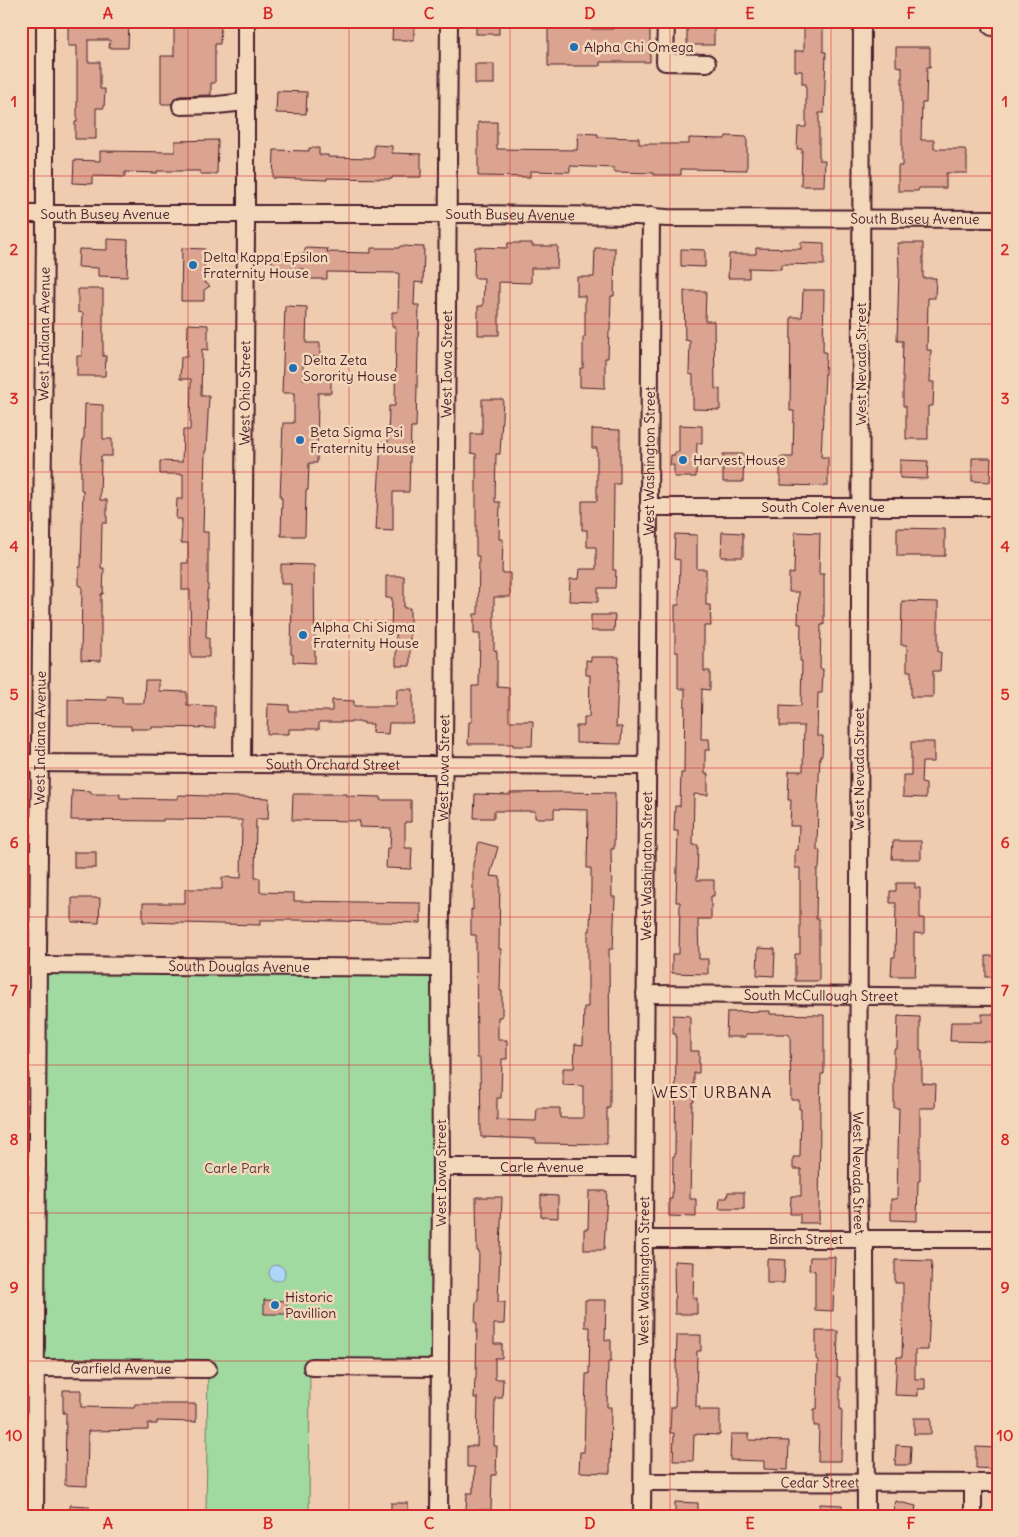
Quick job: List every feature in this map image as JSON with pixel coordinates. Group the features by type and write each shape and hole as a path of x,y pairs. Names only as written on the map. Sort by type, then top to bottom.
{"street":[{"name":"West Indiana Avenue","path":"35,1516 35,1368 29,1166 38,965 41,763 45,21"},
{"name":"West Ohio Street","path":"242,764 246,21"},
{"name":"West Iowa Street","path":"438,1516 441,1166 440,968 449,21"},
{"path":"666,21 665,62 708,63"},
{"name":"West Nevada Street","path":"862,21 857,995 859,1229 865,1249 866,1516"},
{"path":"181,106 246,102"},
{"name":"South Busey Avenue","path":"21,214 448,214 998,219"},
{"name":"West Washington Street","path":"642,1516 651,216"},
{"name":"South Coler Avenue","path":"648,507 998,507"},
{"name":"South Orchard Street","path":"21,763 646,766"},
{"name":"South Douglas Avenue","path":"38,965 440,968"},
{"name":"South McCullough Street","path":"645,994 998,996"},
{"name":"Carle Avenue","path":"441,1166 644,1167"},
{"name":"Birch Street","path":"644,1239 998,1239"},
{"path":"312,1367 440,1368"},
{"name":"Garfield Avenue","path":"35,1368 208,1369"},
{"name":"Cedar Street","path":"642,1482 998,1483"},
{"path":"974,1483 974,1516"}],"green space":[{"name":"Carle Park","path":"38,965 440,968 434,1360 310,1359 309,1516 206,1516 208,1369 35,1368"}],"water":[{"path":"277,1265 285,1273 277,1281 269,1273"}],"building":[{"path":"68,21 129,21 128,48 109,48 110,40 88,40 88,62 100,62 100,89 105,89 104,108 96,108 96,139 75,139 75,122 77,122 77,46 68,46"},
{"path":"203,21 221,21 220,44 215,44 215,83 211,83 211,95 180,96 175,98 172,104 161,104 161,56 174,56 174,24 203,24"},
{"path":"393,21 414,21 414,40 392,40"},
{"path":"476,21 499,21 499,34 476,34"},
{"path":"562,21 591,21 591,29 613,29 613,21 650,21 650,62 600,62 600,66 548,66 548,28 562,28"},
{"path":"687,21 714,21 714,45 687,45"},
{"path":"804,21 823,21 823,52 826,52 824,113 819,113 819,160 825,160 824,186 801,186 802,149 797,149 798,127 806,127 806,84 802,84 802,71 795,71 795,51 804,51"},
{"path":"896,47 930,47 930,67 927,67 926,103 922,103 921,140 934,140 934,149 965,149 967,157 967,173 946,173 946,188 919,188 918,191 898,191 898,166 902,166 902,67 896,66"},
{"path":"475,64 494,64 494,84 475,84"},
{"path":"277,91 307,92 306,114 276,113"},
{"path":"478,122 497,122 497,149 577,150 578,133 598,134 598,137 639,138 639,144 689,144 689,138 725,139 726,136 747,137 747,170 681,169 681,175 654,175 654,173 614,172 614,168 570,166 570,172 530,171 530,177 478,176"},
{"path":"218,140 217,174 200,174 200,171 125,172 125,177 92,176 92,184 73,183 74,160 100,161 100,151 175,152 175,141"},
{"path":"374,145 392,146 392,153 421,154 421,177 392,177 392,179 327,178 327,180 273,178 274,150 309,151 309,148 319,148 319,155 328,155 328,157 374,158"},
{"path":"107,239 128,240 127,277 98,276 98,268 78,267 79,249 107,250"},
{"path":"801,242 824,243 824,265 781,264 781,269 749,268 749,278 728,278 729,254 756,254 756,248 801,249"},
{"path":"508,243 532,243 532,246 558,246 557,268 531,268 531,283 499,282 499,335 478,335 478,306 483,306 484,278 474,278 475,247 507,248"},
{"path":"898,243 923,243 923,278 936,278 935,298 928,298 927,350 931,350 930,382 934,382 933,406 928,406 928,439 906,439 906,406 903,406 902,377 903,341 897,341"},
{"path":"400,246 424,247 423,283 415,282 414,305 419,305 416,427 411,427 409,492 393,492 393,531 376,530 381,442 388,442 389,406 395,406 396,327 392,327 392,312 398,312 399,273 327,272 327,279 304,279 304,269 272,269 272,254 305,254 305,248 328,249 327,252 371,253 371,248 399,248"},
{"name":"Delta Kappa Epsilon Fraternity House","path":"182,248 205,249 204,282 210,286 204,290 204,301 181,301"},
{"path":"595,248 615,248 614,296 611,296 608,358 605,358 605,388 580,387 580,368 583,368 583,337 585,337 585,296 577,296 577,277 594,277"},
{"path":"681,249 705,250 705,267 681,266"},
{"path":"78,289 103,289 103,356 106,356 105,376 77,376 77,356 82,356 83,313 78,312"},
{"path":"803,290 824,290 823,352 826,352 821,457 828,457 828,486 780,485 780,457 793,457 794,411 790,411 791,317 802,317"},
{"path":"684,291 706,291 705,321 714,321 715,389 720,389 720,410 693,409 693,375 689,374 690,341 685,340"},
{"path":"285,306 307,307 306,343 320,343 320,357 303,357 303,379 331,379 331,393 318,393 317,463 309,463 308,490 306,490 305,536 281,536 282,498 280,498 283,423 294,423 294,393 282,393"},
{"path":"188,324 208,325 208,350 202,349 201,396 209,396 205,451 203,532 208,532 206,638 209,638 209,657 191,657 190,590 182,590 182,563 188,563 188,543 181,543 182,519 176,519 177,499 183,499 183,474 160,474 160,461 182,462 183,430 190,430 191,379 180,379 181,357 187,357"},
{"path":"482,399 503,399 500,454 496,454 495,502 500,502 499,539 503,539 502,573 510,573 510,597 494,597 494,650 497,651 497,686 509,687 509,721 533,721 532,746 468,744 469,722 472,722 472,686 479,686 480,634 474,634 474,614 478,614 479,556 476,556 476,454 471,453 471,434 482,434"},
{"path":"85,404 103,405 103,439 112,439 112,456 101,456 100,500 107,500 107,523 102,523 101,568 104,568 103,594 101,594 101,661 81,660 82,586 79,586 79,567 81,567 83,490 81,490 81,464"},
{"path":"679,425 702,426 702,443 697,443 696,477 674,477 674,465 670,465 671,455 679,452"},
{"path":"592,429 620,430 620,484 614,484 613,570 616,570 615,588 598,588 598,602 569,601 570,579 579,579 580,569 596,569 596,547 587,547 587,530 582,530 582,501 597,501 597,448 592,448"},
{"path":"723,454 744,454 743,482 723,482"},
{"path":"972,458 991,458 990,482 972,481"},
{"path":"900,460 928,461 927,479 900,478"},
{"path":"897,528 945,529 945,556 897,556"},
{"path":"722,532 743,533 743,557 721,557"},
{"path":"795,532 820,533 819,574 824,574 824,625 821,625 820,669 823,669 822,693 818,693 817,736 823,736 822,756 820,756 817,850 820,850 819,869 817,869 816,919 819,919 819,981 795,981 795,954 800,954 800,868 795,868 795,850 798,850 799,826 790,826 791,800 788,800 789,771 803,771 804,726 780,726 780,705 801,706 802,661 800,661 801,624 798,624 799,592 789,592 789,573 794,574"},
{"path":"675,534 697,535 697,569 706,569 706,605 710,605 711,626 704,626 704,671 710,671 710,690 702,689 701,739 709,739 710,750 705,750 705,774 708,774 708,795 694,794 693,845 698,845 697,880 714,880 714,896 711,896 711,919 698,919 699,959 708,959 708,974 672,973 672,954 679,954 680,902 676,902 678,831 674,831 675,806 680,806 681,773 684,773 685,689 678,689 678,652 675,652 675,605 679,605 680,560 674,559"},
{"path":"281,564 314,565 315,663 293,662 293,654 291,654 291,584 281,584"},
{"path":"386,576 404,576 404,608 410,608 410,666 396,666 396,631 391,631 392,598 386,598"},
{"path":"902,601 938,602 938,652 941,652 940,671 933,671 933,697 911,697 911,671 907,671 907,645 901,645"},
{"path":"591,615 615,615 614,631 591,631"},
{"path":"591,657 619,657 616,727 622,727 621,744 576,743 576,726 584,726 584,717 589,717 590,675 586,675 586,660 591,661"},
{"path":"145,680 159,680 159,691 187,692 187,705 215,706 215,728 152,727 152,729 131,729 131,726 68,725 68,699 107,700 107,696 122,697 122,703 144,703"},
{"path":"397,689 413,689 413,723 389,723 388,734 372,733 373,724 364,724 364,722 319,722 319,729 289,729 289,734 267,734 268,704 289,705 289,711 332,711 332,700 354,701 354,706 396,706"},
{"path":"911,742 934,742 934,762 922,762 921,783 926,784 926,798 903,797 903,775 911,775"},
{"path":"72,790 91,791 91,794 120,794 120,798 178,799 178,795 269,798 268,819 256,819 255,878 260,878 260,892 294,893 294,901 421,903 421,923 260,920 260,925 143,922 143,903 185,903 185,889 222,889 222,877 241,878 242,820 71,820"},
{"path":"510,793 615,793 614,849 611,849 612,897 615,897 613,949 609,949 610,1108 607,1108 607,1144 536,1143 536,1139 481,1137 480,1058 477,1058 476,935 471,935 473,864 479,842 498,847 490,876 500,877 499,949 501,949 500,991 502,991 502,1017 498,1017 498,1040 507,1040 507,1059 502,1059 501,1098 497,1098 497,1120 536,1121 537,1108 560,1108 560,1118 583,1118 583,1086 563,1085 563,1068 574,1068 575,1044 583,1045 584,1007 588,1007 588,931 590,931 591,868 587,868 588,810 554,809 554,818 535,818 535,811 494,811 494,818 474,818 475,794 510,795"},
{"path":"293,794 347,794 347,796 380,797 380,800 411,800 411,822 405,822 405,848 412,848 411,869 386,868 391,828 359,827 360,821 292,820"},
{"path":"893,841 921,841 921,859 892,859"},
{"path":"74,852 96,852 96,868 74,868"},
{"path":"896,883 915,883 915,888 920,888 920,918 924,918 924,934 914,933 915,976 891,976 892,957 895,957 896,903 890,903 890,891 896,891"},
{"path":"72,898 100,898 99,923 72,922"},
{"path":"758,948 775,949 774,976 757,975"},
{"path":"986,956 998,956 998,977 986,977"},
{"path":"770,1011 770,1014 824,1015 824,1074 821,1074 820,1110 819,1223 800,1223 800,1214 790,1214 791,1196 801,1196 801,1169 793,1169 793,1157 800,1157 801,1109 799,1109 799,1100 791,1100 790,1036 788,1034 746,1034 746,1037 726,1037 727,1012"},
{"path":"982,1014 998,1014 998,1042 950,1041 951,1022 982,1022"},
{"path":"673,1015 690,1016 690,1051 699,1051 699,1073 694,1073 694,1102 692,1102 690,1199 696,1199 696,1217 669,1216 669,1199 672,1199 673,1156 675,1156 676,1034 673,1034"},
{"path":"898,1016 920,1017 922,1083 936,1084 935,1108 920,1108 920,1181 918,1181 917,1221 891,1220 891,1199 897,1199 899,1108 894,1108 894,1049 897,1049"},
{"path":"589,1191 607,1191 604,1250 584,1250 584,1229 588,1229"},
{"path":"728,1192 744,1192 744,1209 719,1209 720,1198 727,1198"},
{"path":"541,1195 558,1196 558,1218 541,1217"},
{"path":"476,1197 502,1197 498,1302 505,1302 504,1324 494,1324 494,1344 502,1344 502,1358 495,1358 495,1379 503,1379 502,1398 495,1398 494,1446 497,1446 496,1475 492,1475 491,1510 466,1510 467,1493 473,1493 475,1467 467,1467 467,1446 477,1446 478,1398 474,1398 477,1323 475,1323 476,1302 478,1302 479,1251 477,1251"},
{"path":"810,1257 835,1257 833,1311 815,1310 815,1271 809,1270"},
{"path":"767,1259 785,1260 784,1283 767,1283"},
{"path":"895,1260 932,1261 928,1350 915,1350 915,1379 925,1379 925,1389 918,1389 918,1396 895,1395 897,1357 902,1357 903,1283 895,1283"},
{"path":"674,1261 694,1262 693,1298 697,1298 697,1314 675,1314"},
{"name":"Historic Pavillion","path":"264,1300 287,1301 287,1314 264,1314"},
{"path":"585,1300 606,1300 605,1340 611,1340 611,1362 608,1362 607,1407 611,1407 610,1473 579,1472 580,1452 584,1452 586,1374 589,1374 590,1327 585,1327"},
{"path":"816,1331 838,1331 837,1377 840,1377 840,1409 842,1409 841,1461 818,1461 819,1426 814,1426 814,1409 817,1409 818,1360 816,1359"},
{"path":"677,1335 701,1335 701,1351 697,1351 696,1407 700,1407 700,1410 720,1410 720,1435 694,1434 693,1461 673,1461 674,1433 670,1433 671,1407 675,1407"},
{"path":"63,1390 81,1390 81,1407 134,1408 135,1404 196,1404 196,1422 157,1421 157,1424 148,1424 148,1430 88,1431 87,1486 65,1485 66,1413 63,1413"},
{"path":"914,1418 931,1418 931,1434 914,1434"},
{"path":"731,1434 749,1434 749,1440 789,1441 788,1470 764,1469 764,1461 730,1460"},
{"path":"896,1445 911,1446 910,1465 895,1465"},
{"path":"976,1447 995,1448 995,1469 976,1468"},
{"path":"895,1501 916,1506 914,1516 892,1516"},
{"path":"675,1502 698,1503 698,1516 675,1516"},
{"path":"391,1503 408,1503 408,1516 391,1516"},
{"path":"820,1504 842,1505 842,1516 820,1516"},
{"path":"70,1505 89,1506 89,1516 70,1516"}],"place":[{"name":"Alpha Chi Omega","path":"574,47"},
{"name":"Delta Kappa Epsilon Fraternity House","path":"193,265"},
{"name":"Delta Zeta Sorority House","path":"293,368"},
{"name":"Beta Sigma Psi Fraternity House","path":"300,440"},
{"name":"Harvest House","path":"683,460"},
{"name":"Alpha Chi Sigma Fraternity House","path":"303,635"},
{"name":"Historic Pavillion","path":"275,1305"}],"district":[{"name":"WEST URBANA","path":"713,1092"}]}
